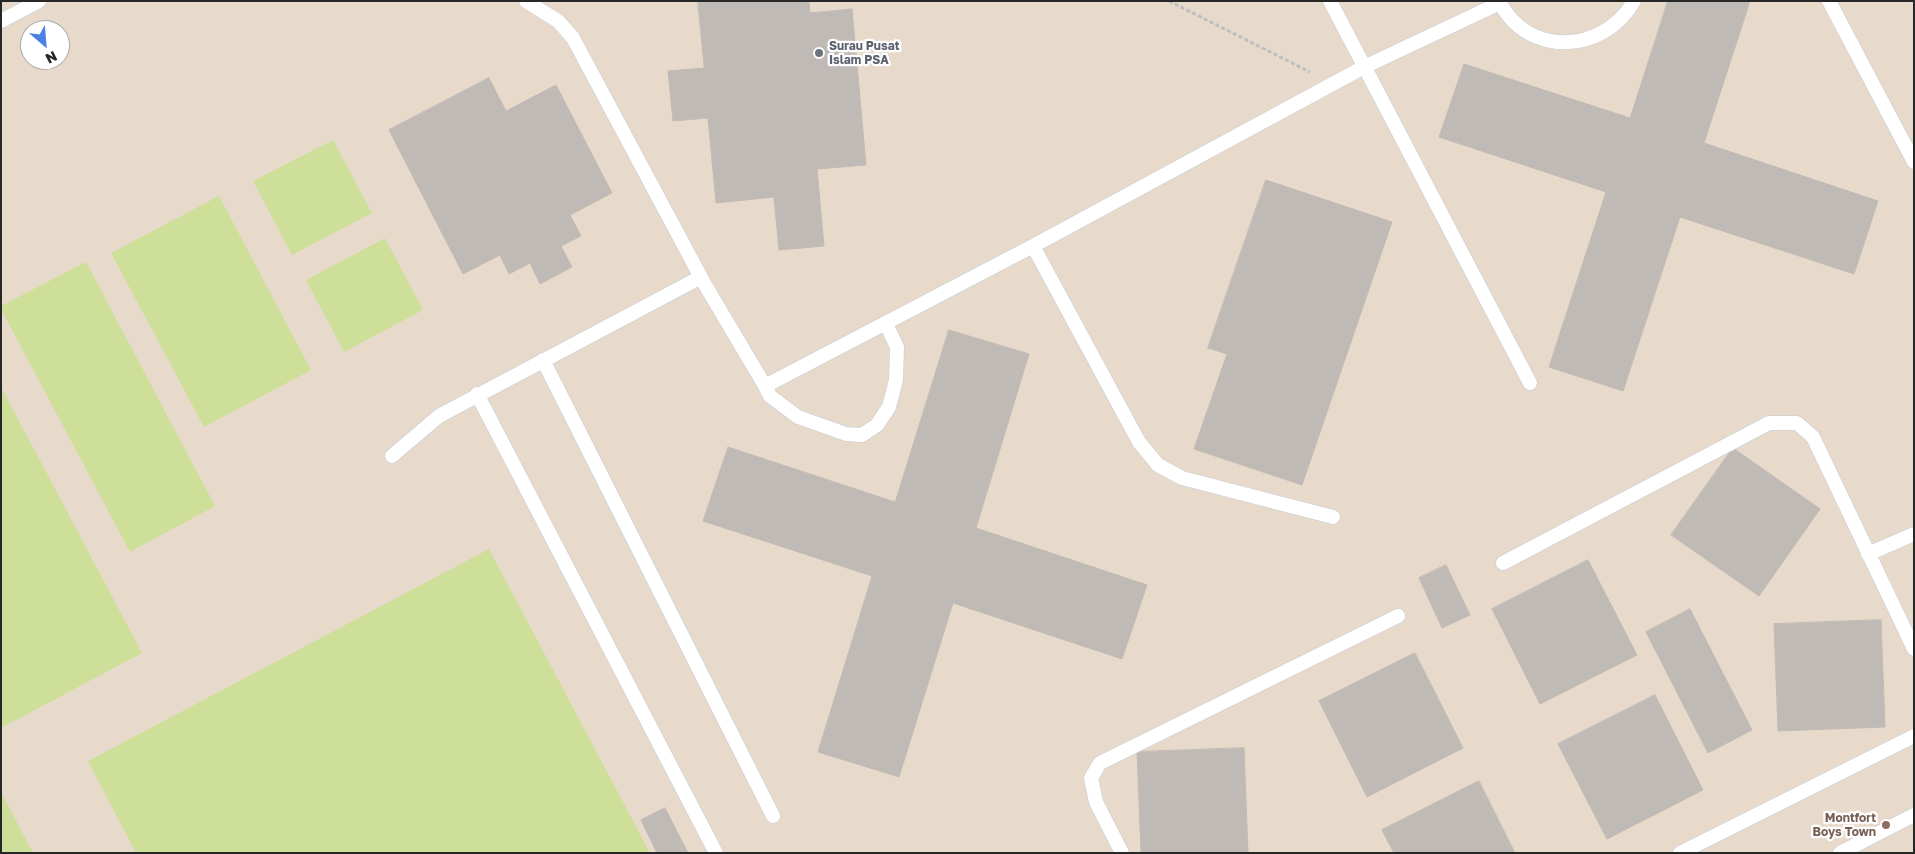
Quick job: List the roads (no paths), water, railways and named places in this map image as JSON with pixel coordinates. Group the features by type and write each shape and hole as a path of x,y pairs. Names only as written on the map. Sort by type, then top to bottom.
{"lane":[{"path":"1,21 39,1"},
{"path":"526,1 558,21 574,38 701,277 770,396 798,417 846,434 862,435 877,425 889,407 896,380 897,347 886,324"},
{"path":"1330,1 1530,383"},
{"path":"765,386 1033,246 1364,67 1499,2 1513,22 1532,36 1555,43 1570,43 1600,36 1619,22 1634,1"},
{"path":"1829,1 1914,162"},
{"path":"1033,246 1139,442 1158,465 1182,478 1333,517"},
{"path":"392,456 439,416 477,394 701,277"},
{"path":"543,360 773,816"},
{"path":"477,394 716,853"},
{"path":"1504,563 1769,423 1797,423 1813,438 1914,649"},
{"path":"1868,554 1914,534"},
{"path":"1122,853 1096,802 1091,778 1100,763 1398,616"},
{"path":"1680,853 1914,736"},
{"path":"1840,853 1914,815"}],"place":[{"name":"Surau Pusat Islam PSA","path":"819,53"},
{"name":"Montfort Boys Town","path":"1886,825"}]}
